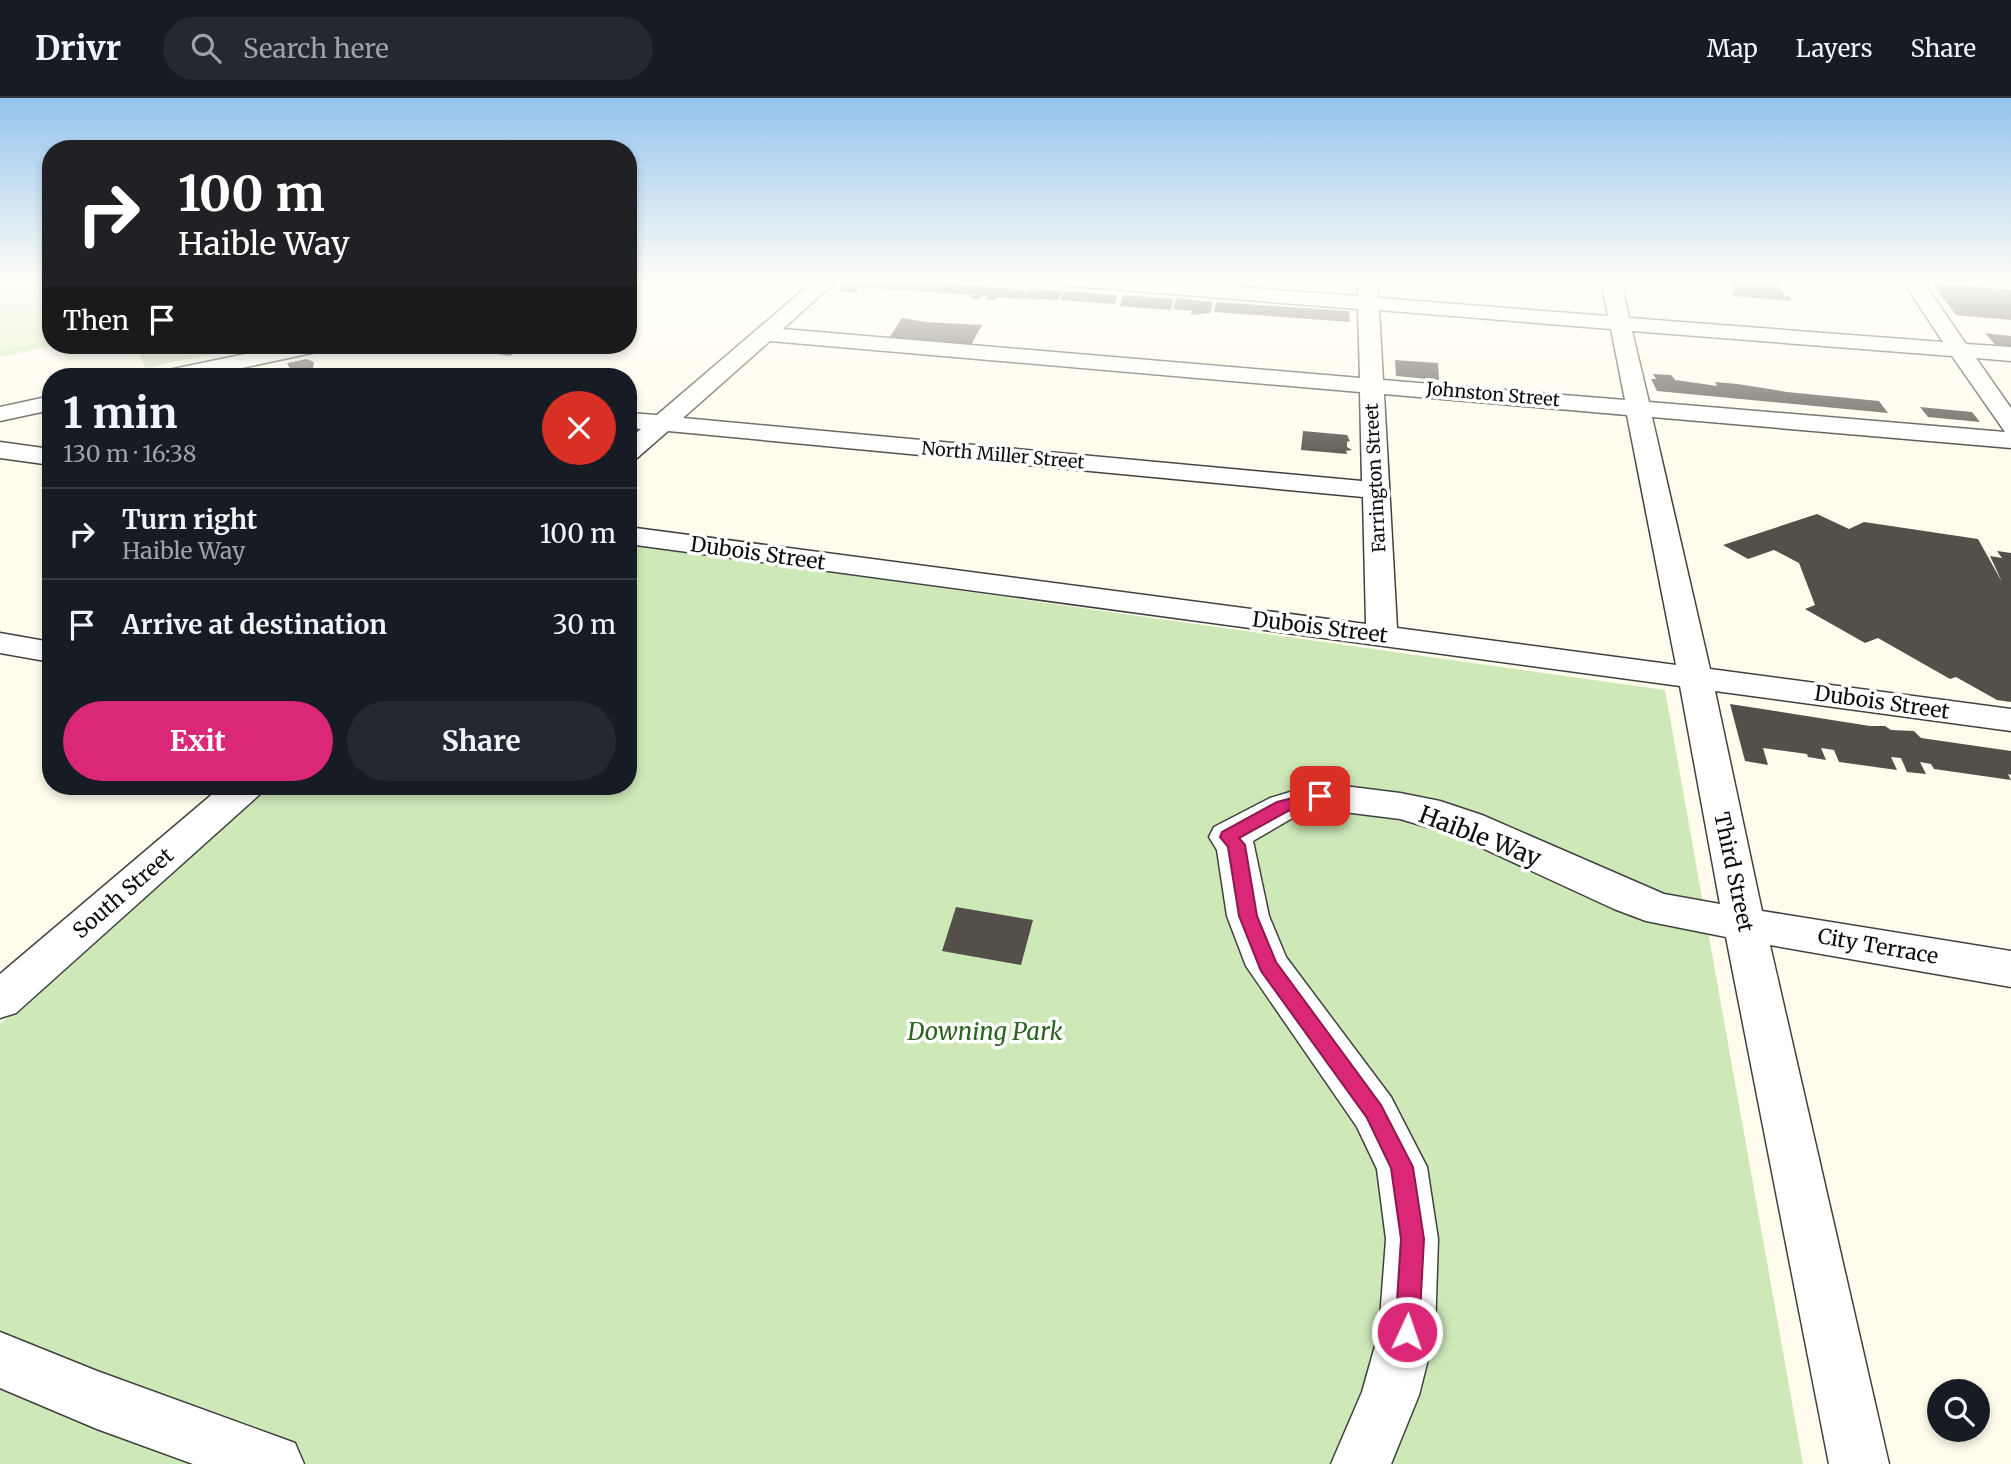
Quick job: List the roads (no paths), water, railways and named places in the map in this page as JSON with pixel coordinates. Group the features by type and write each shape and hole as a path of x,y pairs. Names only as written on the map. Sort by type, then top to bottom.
{"street":[{"path":"637,445 754,344"},
{"name":"Johnston Street","path":"883,344 2011,440"},
{"name":"Farrington Street","path":"1369,344 1382,635"},
{"name":"Third Street","path":"1626,344 1859,1464"},
{"path":"1886,344 2011,354"},
{"path":"1958,344 2011,426"},
{"path":"218,368 279,354"},
{"path":"0,414 42,405"},
{"name":"North Miller Street","path":"637,421 1377,490"},
{"path":"0,450 42,456"},
{"name":"Dubois Street","path":"637,536 2011,720"},
{"path":"0,643 42,650"},
{"name":"South Street","path":"0,1000 236,795"},
{"name":"Haible Way","path":"1361,1464 1390,1395 1407,1332 1412,1239 1402,1167 1374,1112 1268,966 1248,916 1236,845 1228,837 1283,807 1320,796 1369,801 1440,815 1661,910 1745,924"},
{"name":"City Terrace","path":"1745,924 2011,969"},
{"path":"0,1360 97,1400 274,1464"}],"park label":[{"name":"Downing Park","path":"985,1031"}]}
